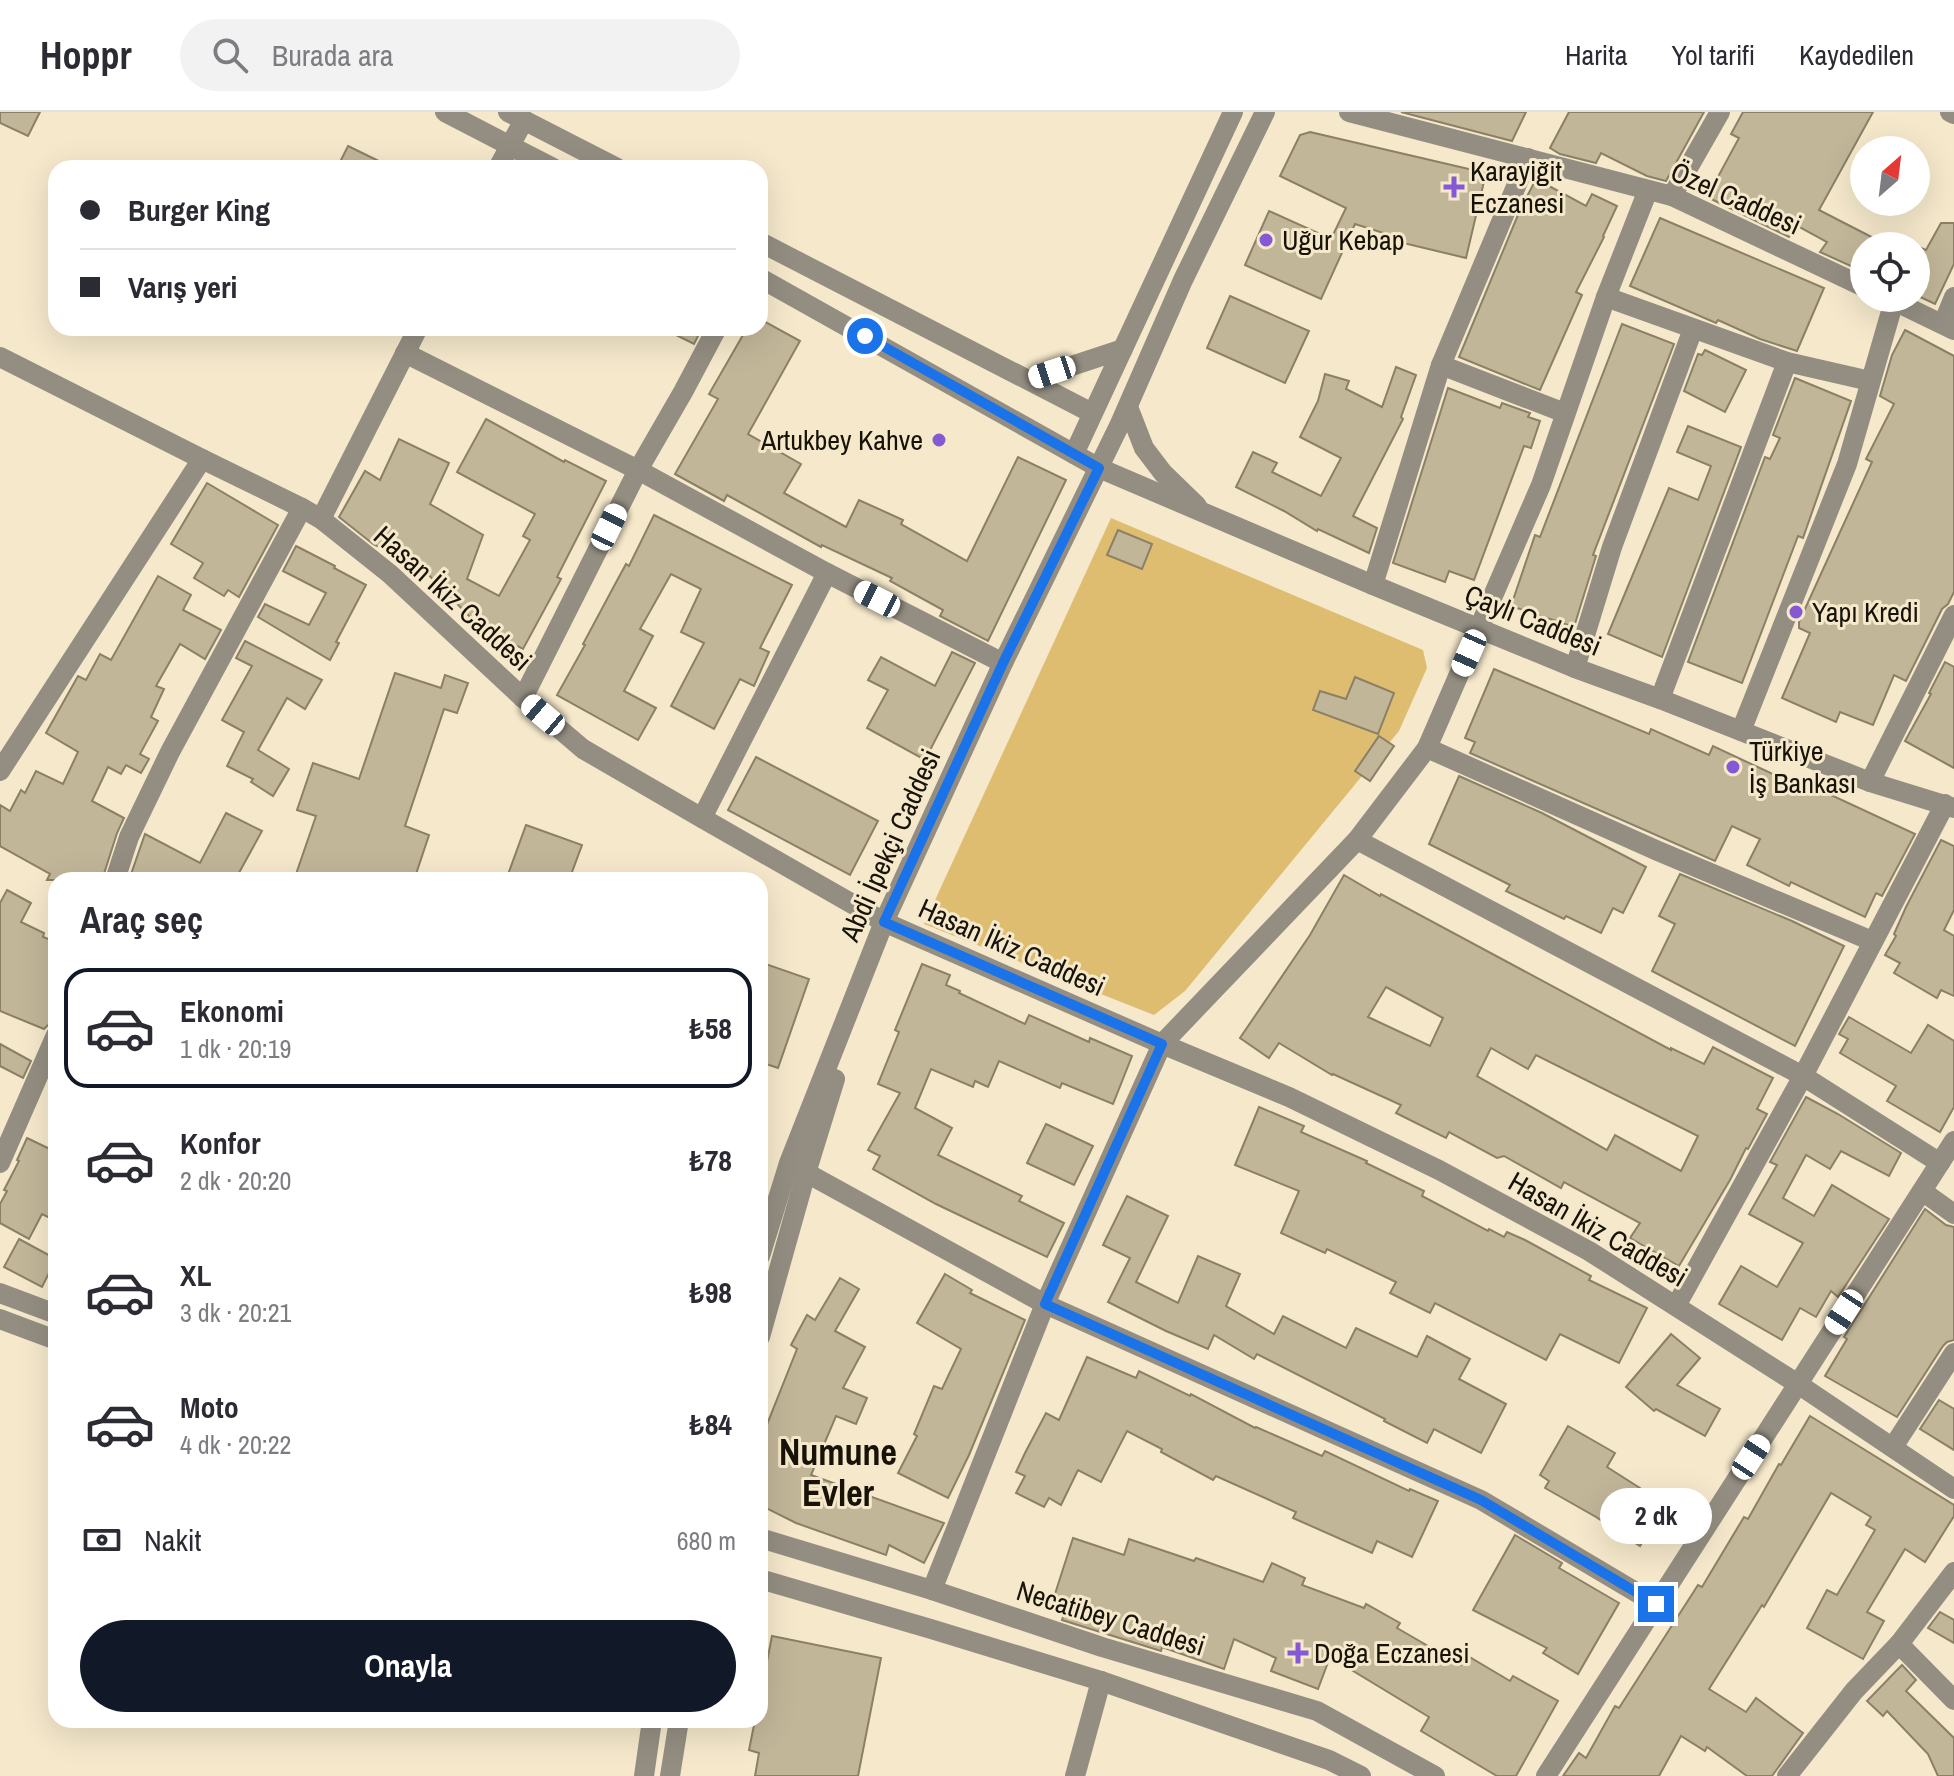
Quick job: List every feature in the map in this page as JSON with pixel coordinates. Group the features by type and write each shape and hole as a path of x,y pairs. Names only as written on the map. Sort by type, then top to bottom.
{"street":[{"path":"445,112 538,160"},
{"path":"1074,454 1233,112"},
{"name":"Abdi İpekçi Caddesi","path":"768,1237 797,1168 884,922 1003,663 1128,407 1183,280 1265,112"},
{"name":"Özel Caddesi","path":"1349,112 1672,196 1850,280"},
{"path":"1672,196 1720,112"},
{"path":"502,160 510,145 516,116 601,160"},
{"path":"1373,585 1441,365 1528,158"},
{"path":"932,1590 1045,1304 1162,1044 1357,840 1427,748 1541,485 1606,297 1648,190"},
{"path":"768,246 1092,413"},
{"name":"Çaylı Caddesi","path":"768,282 1099,468 1575,668 1870,782 1949,806"},
{"path":"1606,297 1787,362 1870,381"},
{"path":"1917,312 1948,327 1954,297"},
{"path":"1741,731 1847,464 1888,312"},
{"path":"1575,668 1612,547 1693,329"},
{"path":"321,519 414,336"},
{"path":"523,698 638,470 713,336"},
{"path":"1029,380 1123,349"},
{"path":"405,353 638,470 827,573 1003,663"},
{"name":"Hasan İkiz Caddesi","path":"0,357 321,519 390,574 523,698 583,749 702,818 884,922 1289,1097 1439,1170 1589,1251 1798,1384 1954,1489"},
{"path":"1660,699 1787,362"},
{"path":"1441,365 1565,413"},
{"path":"1128,407 1144,448 1163,473 1206,514"},
{"path":"0,771 202,459"},
{"path":"118,872 129,837 170,752 302,508"},
{"path":"702,818 827,573"},
{"path":"1870,782 1954,615"},
{"path":"1427,748 1658,851 1872,941"},
{"path":"1676,1306 1803,1076 1872,941 1949,806"},
{"path":"1357,840 1803,1076 1940,1163"},
{"path":"0,1163 48,1053"},
{"path":"1546,1776 1954,1141"},
{"path":"768,1300 797,1168 1045,1304 1481,1500 1656,1604"},
{"path":"1922,1191 1954,1214"},
{"path":"0,1293 48,1311"},
{"path":"0,1319 48,1337"},
{"path":"1893,1447 1954,1353"},
{"name":"Necatibey Caddesi","path":"768,1540 932,1590 1102,1647 1317,1711 1435,1776"},
{"path":"1787,1776 1854,1691 1899,1644 1954,1572"},
{"path":"768,1581 1101,1681 1329,1760 1361,1776"},
{"path":"1899,1644 1954,1700"},
{"path":"1075,1776 1101,1681"},
{"path":"644,1776 651,1728"},
{"path":"671,1776 678,1728"}],"shaded area":[{"path":"1111,518 1423,650 1427,668 1399,731 1185,991 1154,1015 924,924"}],"building":[{"path":"0,112 40,112 28,136 0,123"},
{"path":"1401,112 1526,112 1512,141"},
{"path":"1569,112 1704,112 1666,181 1647,176 1601,153 1596,163 1560,154 1550,148"},
{"path":"1743,112 1873,112 1860,136 1850,136 1850,154 1819,210 1862,232 1850,232 1850,266 1820,252 1827,242 1796,225 1789,237 1707,197 1739,138 1731,134"},
{"path":"1310,132 1486,173 1466,258 1395,241 1396,237 1355,224 1321,299 1245,265 1269,211 1331,239 1346,208 1280,176 1300,135"},
{"path":"348,146 377,160 341,160"},
{"path":"1536,179 1586,206 1592,194 1617,206 1576,292 1582,295 1540,390 1459,357"},
{"path":"1660,218 1824,288 1797,351 1718,320 1716,323 1630,286"},
{"path":"1941,223 1954,223 1954,264 1935,304 1930,302 1930,243"},
{"path":"1230,296 1309,331 1285,383 1207,348"},
{"path":"768,323 800,341 748,434 801,464 784,493 846,527 859,500 903,520 901,524 967,561 1018,457 1066,480 988,641 940,616 943,610 890,581 892,578 821,547 727,495 724,501 675,474 718,399 709,394 742,336 768,336"},
{"path":"1622,324 1674,344 1593,555 1596,556 1574,627 1511,606 1535,535 1540,537"},
{"path":"1905,330 1954,356 1954,592 1942,609 1906,681 1894,675 1873,725 1840,712 1836,722 1782,698 1810,633 1799,628 1799,622 1872,462 1866,459 1894,404 1880,396 1892,355"},
{"path":"678,336 698,336 694,344"},
{"path":"1705,350 1746,370 1725,412 1684,391 1698,354 1702,355"},
{"path":"1396,367 1416,375 1401,417 1403,419 1353,516 1377,528 1369,553 1317,531 1236,487 1253,452 1277,463 1272,472 1321,496 1341,458 1300,437 1318,401 1325,374 1349,381 1346,389 1382,407"},
{"path":"1795,378 1851,401 1803,538 1798,536 1742,683 1688,662 1765,457 1770,459 1780,438 1773,435"},
{"path":"1448,388 1500,408 1502,403 1530,413 1528,417 1540,421 1531,448 1524,446 1474,580 1449,571 1445,582 1393,563"},
{"path":"486,419 606,481 557,577 561,579 523,649 477,624 404,550 400,558 373,544 339,517 365,471 380,480 399,439 449,463 430,504 483,535 467,579 499,596 530,540 523,536 535,514 457,472"},
{"path":"1688,426 1741,447 1662,657 1608,634 1669,488 1698,500 1711,466 1677,452"},
{"path":"207,483 278,525 239,597 228,590 224,596 194,578 203,563 171,544"},
{"path":"654,515 792,585 760,648 769,652 754,686 740,679 714,729 671,706 704,643 681,632 701,589 671,574 640,629 653,636 624,691 656,708 638,740 557,695"},
{"path":"1118,530 1152,544 1142,569 1107,555"},
{"path":"296,546 366,585 330,660 258,617 265,604 309,625 326,593 283,571"},
{"path":"158,576 191,595 183,610 221,630 205,659 180,644 156,686 164,689 151,717 158,721 140,754 149,759 141,773 126,765 121,774 108,767 92,801 124,818 105,872 48,873 0,846 0,805 10,811 21,790 25,793 36,771 63,784 78,752 46,733 78,676 86,680 100,654 111,660"},
{"path":"245,641 322,680 305,709 287,698 258,750 289,769 273,796 251,782 253,779 227,766 244,732 222,720 252,666 236,658"},
{"path":"952,652 975,663 925,760 867,728 888,690 868,680 881,657 935,686"},
{"path":"1945,662 1954,667 1954,768 1905,741"},
{"path":"1494,669 1649,734 1651,729 1709,755 1713,746 1811,792 1814,787 1915,834 1882,896 1876,893 1865,917 1747,865 1760,839 1732,826 1715,861 1470,753 1475,742 1465,738"},
{"path":"395,673 441,688 445,675 468,683 457,713 444,709 405,826 429,835 417,872 297,872 316,816 297,810 313,763 359,779"},
{"path":"1355,677 1394,693 1378,734 1313,710 1320,691 1346,699"},
{"path":"1379,736 1394,746 1370,781 1355,771"},
{"path":"756,757 878,821 850,875 728,810"},
{"path":"1459,776 1542,813 1646,867 1623,913 1613,908 1601,933 1506,891 1510,885 1429,844"},
{"path":"226,813 262,831 239,872 132,872 145,834 200,863"},
{"path":"526,825 582,845 572,872 509,872"},
{"path":"1941,840 1954,846 1954,910 1944,930 1954,936 1954,996 1941,990 1937,998 1894,973 1900,963 1885,955"},
{"path":"1680,874 1844,946 1795,1046 1652,971 1675,924 1659,916"},
{"path":"1344,875 1671,1050 1704,1064 1713,1047 1773,1078 1757,1109 1767,1114 1679,1266 1630,1238 1640,1223 1564,1182 1561,1188 1504,1156 1497,1158 1449,1132 1446,1138 1396,1113 1401,1105 1332,1075 1279,1043 1269,1058 1240,1038 1310,935","holes":["1386,987 1443,1018 1430,1046 1368,1017","1491,1048 1528,1069 1536,1055 1698,1136 1681,1171 1615,1135 1607,1150 1477,1076"]},
{"path":"7,890 31,903 21,922 44,933 43,937 48,939 48,1025 44,1029 0,1011 0,903"},
{"path":"922,964 950,975 946,985 959,993 1025,1024 1029,1015 1089,1042 1090,1038 1132,1056 1113,1104 1062,1083 1060,1088 999,1061 988,1087 975,1081 973,1087 931,1069 915,1108 952,1128 938,1155 1022,1196 1019,1201 1064,1223 1047,1257 936,1204 873,1169 880,1156 868,1150 900,1093 878,1084 899,1032 895,1030"},
{"path":"768,965 809,979 778,1068 768,1065"},
{"path":"1849,1017 1911,1053 1928,1025 1954,1041 1954,1107 1940,1132 1887,1101 1896,1086 1840,1053 1848,1039 1839,1034"},
{"path":"0,1044 31,1061 23,1078 0,1066"},
{"path":"1806,1097 1901,1153 1889,1176 1841,1151 1830,1169 1806,1155 1783,1198 1814,1216 1832,1185 1889,1219 1838,1297 1831,1291 1816,1317 1800,1308 1782,1340 1719,1304 1741,1266 1777,1287 1803,1243 1749,1214 1777,1165 1770,1162"},
{"path":"1259,1107 1304,1126 1301,1132 1424,1191 1422,1196 1488,1231 1504,1237 1507,1232 1525,1240 1591,1276 1589,1280 1647,1308 1619,1363 1560,1334 1546,1360 1435,1303 1430,1313 1390,1293 1396,1282 1327,1249 1325,1253 1281,1233 1299,1191 1235,1165"},
{"path":"1046,1124 1093,1146 1074,1185 1027,1163"},
{"path":"27,1138 48,1148 48,1217 42,1214 29,1239 0,1223 0,1204"},
{"path":"1127,1196 1168,1216 1136,1282 1178,1303 1198,1256 1240,1274 1226,1306 1274,1334 1283,1316 1346,1348 1356,1328 1417,1357 1427,1336 1470,1359 1459,1379 1506,1404 1481,1453 1434,1429 1427,1443 1257,1354 1254,1359 1214,1335 1208,1349 1108,1302 1130,1258 1103,1245"},
{"path":"1925,1209 1946,1225 1954,1227 1954,1340 1943,1346 1897,1417 1825,1376 1847,1339 1844,1337"},
{"path":"19,1239 48,1255 48,1275 42,1287 4,1267"},
{"path":"945,1274 972,1290 970,1293 1025,1320 948,1498 898,1473 917,1436 914,1434 934,1386 942,1389 961,1349 917,1323"},
{"path":"840,1278 859,1289 835,1331 865,1347 843,1388 867,1398 856,1424 836,1416 811,1475 944,1523 924,1563 889,1545 886,1555 796,1523 768,1509 768,1422 797,1349 791,1345 807,1315 815,1320"},
{"path":"1671,1334 1700,1358 1677,1385 1720,1409 1705,1436 1656,1409 1654,1411 1626,1387"},
{"path":"1087,1357 1136,1378 1139,1371 1255,1428 1322,1456 1325,1451 1409,1491 1438,1501 1412,1557 1377,1541 1372,1553 1293,1518 1296,1512 1216,1476 1213,1480 1127,1431 1101,1482 1078,1470 1061,1505 1049,1498 1044,1507 1016,1493 1025,1476 1016,1472 1025,1453 1046,1413 1059,1420"},
{"path":"1939,1400 1954,1409 1954,1450 1920,1429"},
{"path":"1810,1416 1954,1505 1954,1516 1925,1562 1905,1549 1867,1612 1884,1621 1863,1659 1807,1628 1827,1590 1837,1595 1875,1530 1866,1525 1871,1517 1831,1493 1764,1607 1762,1605 1709,1689 1746,1712 1756,1698 1803,1733 1772,1776 1747,1776 1707,1747 1705,1751 1681,1736 1659,1776 1563,1776 1579,1753 1586,1758 1615,1706 1619,1708 1698,1585 1702,1587 1744,1517 1748,1519"},
{"path":"1568,1426 1615,1453 1607,1467 1665,1504 1640,1546 1545,1488 1549,1481 1540,1475"},
{"path":"1515,1535 1562,1563 1559,1568 1619,1603 1578,1674 1543,1653 1547,1648 1473,1610"},
{"path":"1073,1538 1124,1555 1129,1539 1263,1582 1272,1563 1305,1578 1302,1585 1364,1608 1366,1604 1400,1623 1397,1628 1461,1665 1466,1655 1510,1681 1513,1676 1558,1701 1516,1776 1497,1776 1421,1731 1429,1717 1330,1657 1318,1689 1271,1671 1276,1658 1234,1639 1224,1669 1162,1647 1161,1651 1062,1620 1068,1601 1054,1597"},
{"path":"1940,1612 1954,1620 1954,1643 1928,1628"},
{"path":"772,1636 881,1658 858,1776 755,1776 759,1753 749,1750 753,1728 768,1728 768,1656"},
{"path":"1902,1665 1916,1680 1906,1691 1954,1738 1954,1776 1938,1776 1928,1754 1887,1711 1883,1716 1867,1701"}],"place":[{"name":"Karayiğit Eczanesi","path":"1454,187"},
{"name":"Uğur Kebap","path":"1266,240"},
{"name":"Artukbey Kahve","path":"939,440"},
{"name":"Yapı Kredi","path":"1796,612"},
{"name":"Türkiye İş Bankası","path":"1733,767"},
{"name":"Doğa Eczanesi","path":"1298,1653"}],"district":[{"name":"Numune Evler","path":"838,1472"}],"route":[{"path":"865,336 1099,468 1003,663 884,922 1162,1044 1045,1304 1481,1500 1656,1604"}]}
